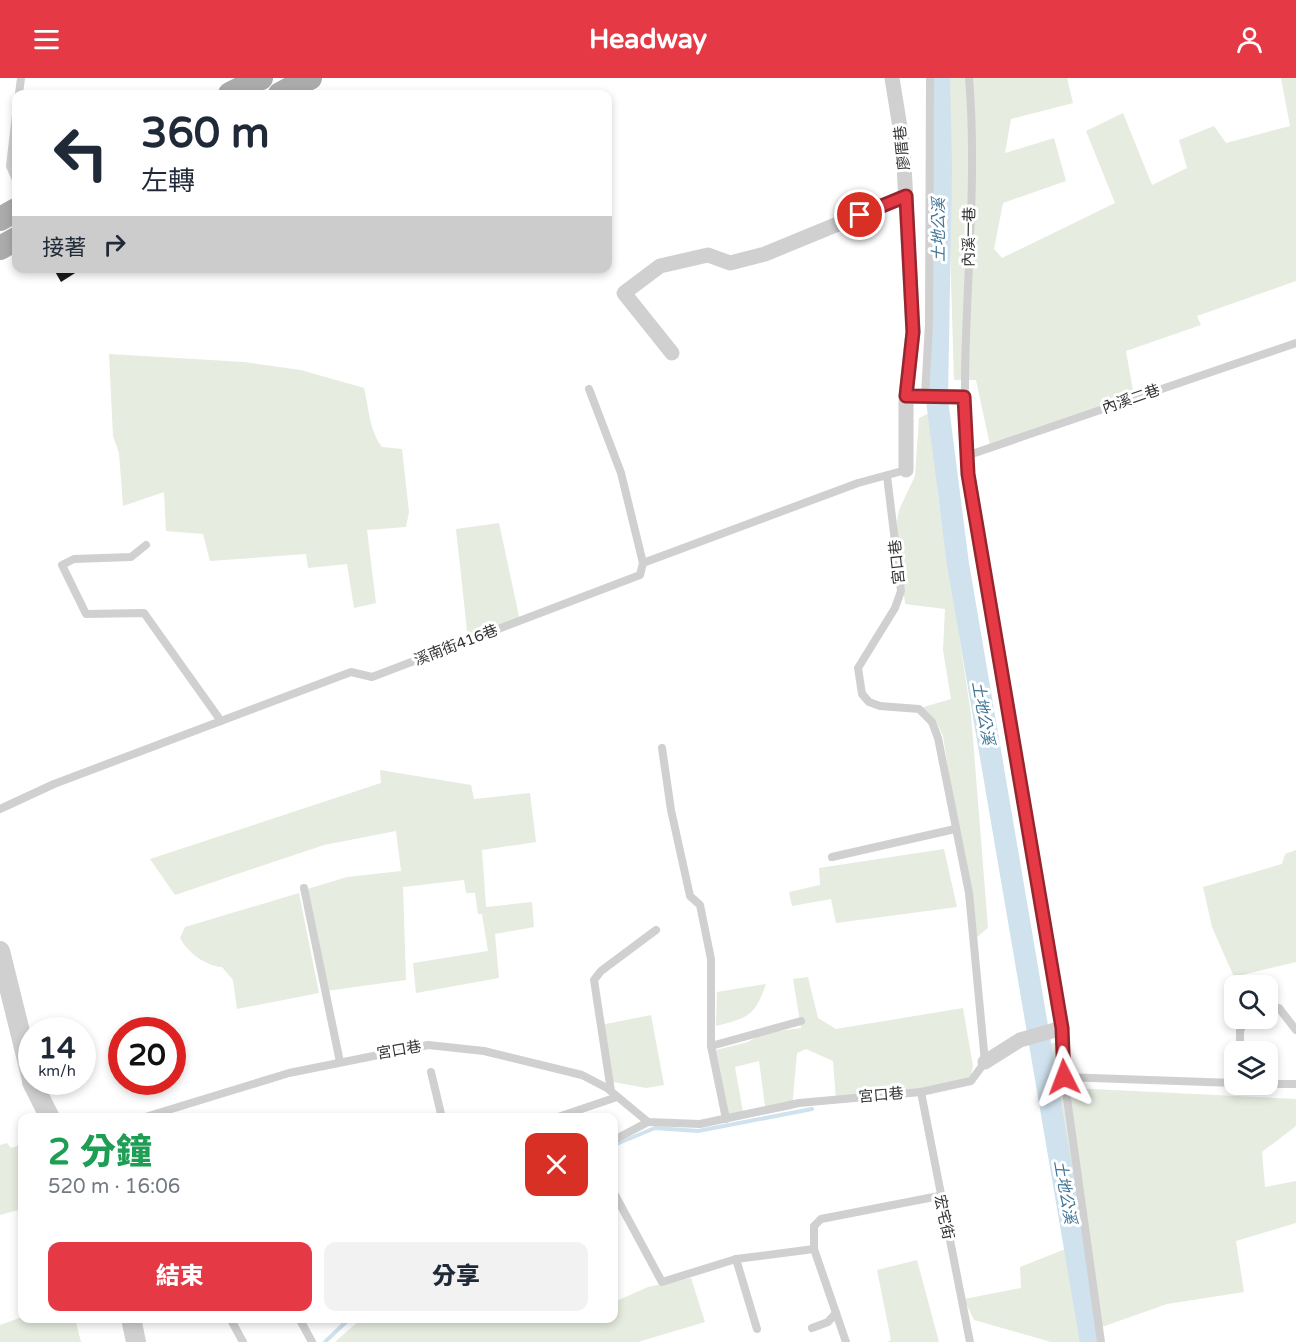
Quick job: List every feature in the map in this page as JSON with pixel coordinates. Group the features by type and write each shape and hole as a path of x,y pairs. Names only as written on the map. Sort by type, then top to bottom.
{"main road":[{"path":"238,90 261,78"},
{"path":"288,90 310,78"}],"street":[{"name":"廖厝巷","path":"892,78 903,146 913,332 906,396 906,470"},
{"path":"672,353 624,293 660,266 708,255 730,263 765,254 906,196"},
{"path":"906,396 959,396"},
{"path":"0,951 18,1024"},
{"path":"985,1062 1020,1040 1055,1030"},
{"path":"39,1095 48,1113"},
{"path":"132,1323 136,1342"}],"lane":[{"path":"925,395 929,324 930,78"},
{"name":"內溪一巷","path":"969,78 970,217 959,396 966,456 1064,1077 1101,1342"},
{"path":"12,149 10,166 12,171"},
{"name":"內溪二巷","path":"966,456 1296,343"},
{"path":"589,389 621,473 643,563"},
{"name":"溪南街416巷","path":"0,808 54,784 351,672 372,677 640,575 643,563 858,483 906,470"},
{"name":"宮口巷","path":"158,1113 289,1073 428,1045 484,1051 582,1075 614,1094 648,1122 700,1124 799,1103 921,1092 971,1081 985,1062 969,893 932,722 919,709 880,706 869,702 862,694 858,668 895,608 901,591 888,476"},
{"path":"146,545 131,557 74,559 62,566 86,614 144,613 221,721"},
{"path":"662,748 670,810 690,896 700,905 711,959 711,1046 726,1119"},
{"path":"832,857 955,829"},
{"path":"304,888 340,1062"},
{"path":"567,1113 614,1094 594,980 601,971 656,930"},
{"path":"1278,1008 1296,1030"},
{"path":"711,1046 801,1021"},
{"path":"431,1072 441,1113"},
{"path":"1064,1077 1224,1083"},
{"path":"1278,1084 1296,1084"},
{"name":"宏宅街","path":"921,1092 939,1196 970,1342"},
{"path":"618,1138 648,1122"},
{"path":"846,1342 814,1249 814,1226 821,1219 939,1196"},
{"path":"618,1200 662,1282 736,1259 814,1249"},
{"path":"736,1259 757,1329"},
{"path":"812,1328 828,1322 836,1313"},
{"path":"233,1323 243,1342"},
{"path":"302,1323 312,1342"}],"shaded area":[{"path":"945,78 1067,78 1073,103 1011,119 1005,153 1054,138 1066,181 1003,203 994,249 1002,258 1115,203 1086,131 1123,113 1152,185 1187,168 1179,140 1214,126 1226,143 1290,126 1281,78 1296,78 1296,281 1197,316 1201,325 1126,351 1133,391 1126,402 990,445 976,380 954,380"},
{"path":"109,354 244,362 301,370 364,388 372,426 382,447 402,449 409,512 406,527 367,530 376,603 354,608 347,564 308,568 306,554 210,561 203,534 166,531 164,492 123,506 119,453 113,436"},
{"path":"931,412 938,496 971,714 988,928 977,937 943,736 937,723 920,708 951,699 943,650 945,609 905,604 896,527 899,510 915,476 919,418"},
{"path":"499,523 520,621 468,640 456,529"},
{"path":"380,770 471,785 474,799 530,793 536,842 482,850 486,907 532,902 534,927 495,934 499,978 416,993 413,963 488,951 482,914 478,914 475,893 466,893 464,880 403,887 406,980 326,991 304,890 347,877 401,871 396,831 324,845 175,895 150,859 381,783"},
{"path":"944,849 957,907 836,923 831,899 792,906 789,892 820,885 819,868"},
{"path":"1296,850 1296,962 1242,975 1233,975 1212,927 1203,887 1282,864 1285,854"},
{"path":"299,893 319,993 237,1009 233,980 222,967 198,958 188,949 180,938 185,927"},
{"path":"808,977 818,1018 836,1029 963,1008 973,1066 971,1075 963,1084 836,1100 833,1061 806,1049 797,1053 792,1109 766,1114 759,1061 735,1067 744,1118 726,1117 716,1078 716,1050 748,1042 764,1033 801,1028 793,979"},
{"path":"766,984 758,1003 749,1014 736,1021 716,1026 717,992"},
{"path":"651,1015 664,1085 646,1088 608,1081 601,1025"},
{"path":"1065,1040 1071,1088 1296,1099 1296,1126 1262,1152 1265,1187 1296,1181 1296,1223 1236,1241 1244,1292 1167,1304 1099,1328 1101,1342 1051,1342 974,1320 964,1299 1021,1288 1020,1267 1068,1248 1045,1045"},
{"path":"7,1143 11,1148 18,1145 18,1210 0,1215 0,1145"},
{"path":"917,1260 939,1342 887,1342 891,1340 877,1270"},
{"path":"691,1278 705,1322 638,1342 335,1342 356,1323 618,1323 618,1300 648,1287"},
{"path":"18,1318 18,1323 76,1323 81,1342 0,1342 0,1325"}],"building":[{"path":"56,273 75,273 61,282"}],"waterway":[{"name":"土地公溪","path":"939,78 941,169 937,400 958,564 1091,1342"},
{"path":"618,1143 655,1128 698,1131 812,1109"},
{"path":"325,1342 345,1323"}],"route":[{"path":"860,215 906,196 913,332 906,396 955,395 964,397 968,474 1062,1028 1064,1077"}]}
